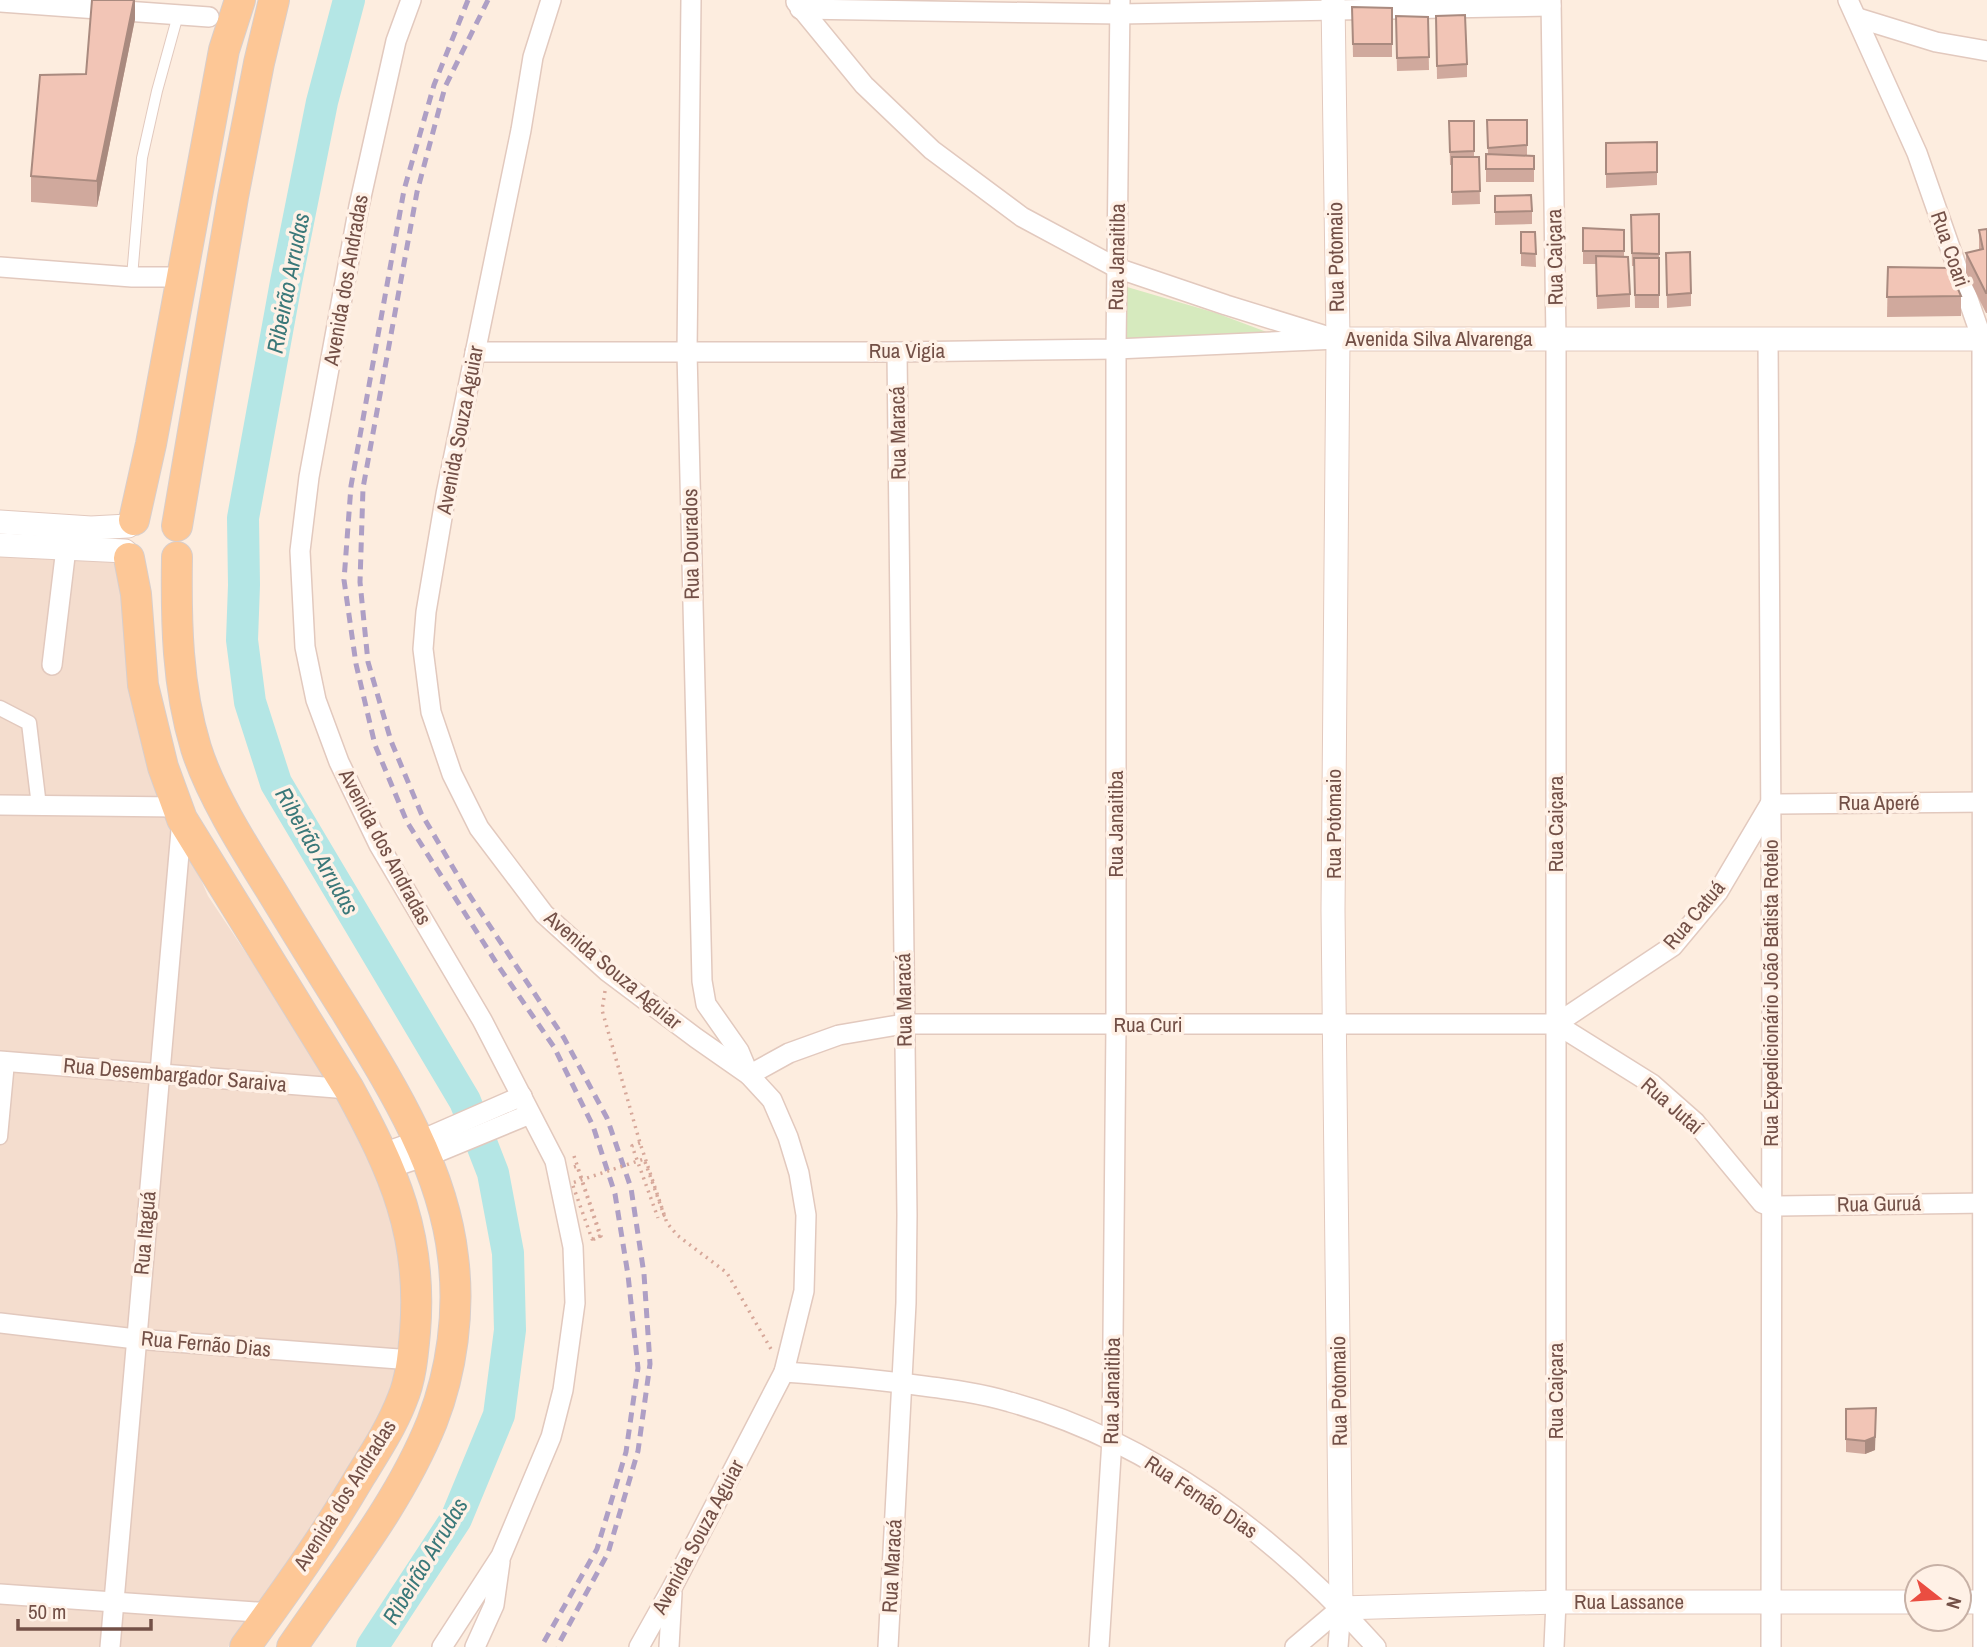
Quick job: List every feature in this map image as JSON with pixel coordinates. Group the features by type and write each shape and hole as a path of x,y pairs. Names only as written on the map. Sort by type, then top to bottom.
{"main road":[{"name":"Avenida dos Andradas","path":"240,0 224,50 151,444 129,539 143,685 173,805 349,1089 387,1161 404,1209 415,1261 417,1300 412,1360 403,1398 338,1515 245,1647"},
{"path":"177,526 167,516 154,512 139,515 129,539 144,569 153,570 171,564 177,557 181,542 177,526 234,189 274,0"},
{"name":"Avenida dos Andradas","path":"177,557 181,679 197,750 248,854 427,1147 453,1253 455,1277 452,1339 442,1392 421,1448 394,1498 292,1647"}],"street":[{"name":"Avenida dos Andradas","path":"411,0 396,41 359,206 309,477 300,551 305,647 316,701 339,762 379,845 482,1020 519,1108 562,1165 573,1247 575,1303 563,1390 551,1437 501,1556 442,1647"},
{"name":"Avenida Souza Aguiar","path":"551,0 533,57 521,130 446,494 426,612 422,649 431,712 452,774 479,828 544,914 608,972 749,1075 772,1100 788,1136 799,1173 806,1215 804,1291 784,1372 639,1647"},
{"name":"Rua Dourados","path":"691,0 687,352 702,981 706,1004 739,1051 749,1075"},
{"name":"Rua Coari","path":"1849,0 1917,153 1984,339 1983,1647"},
{"path":"0,2 178,15 210,9 224,50"},
{"path":"797,5 1120,7 1551,3"},
{"name":"Rua Caiçara","path":"1551,3 1556,339 1554,1647"},
{"name":"Rua Potomaio","path":"1333,4 1338,339 1333,896 1341,1608 1338,1647"},
{"name":"Avenida Silva Alvarenga","path":"797,5 864,85 932,150 1022,217 1117,268 1338,339 1984,339"},
{"name":"Rua Janaitiba","path":"1100,1647 1112,1440 1120,7"},
{"path":"1858,18 1936,42 1987,51"},
{"path":"0,267 132,277 180,277"},
{"name":"Rua Vigia","path":"475,352 1116,349 1338,339"},
{"name":"Rua Expedicionário João Batista Rotelo","path":"1768,339 1771,1647"},
{"name":"Rua Maracá","path":"888,1647 902,1383 907,1215 897,352"},
{"path":"0,522 91,528 129,539"},
{"path":"0,545 66,548 129,539"},
{"path":"52,665 66,548"},
{"path":"0,708 29,723 39,806"},
{"name":"Rua Aperé","path":"1770,804 1985,802"},
{"name":"Rua Catuá","path":"1556,1024 1673,946 1718,892 1770,804"},
{"path":"0,805 173,805"},
{"name":"Rua Itaguá","path":"110,1647 159,1074 173,805"},
{"name":"Rua Curi","path":"749,1075 789,1053 839,1035 904,1024 1556,1024"},
{"name":"Rua Jutaí","path":"1556,1024 1652,1084 1695,1122 1762,1203 1770,1206"},
{"path":"0,1137 3,1061"},
{"name":"Rua Desembargador Saraiva","path":"3,1061 349,1089"},
{"path":"387,1161 519,1108"},
{"name":"Rua Guruá","path":"1770,1206 1985,1203"},
{"name":"Rua Fernão Dias","path":"0,1323 136,1339 412,1360"},
{"name":"Rua Fernão Dias","path":"784,1372 902,1383 1010,1401 1112,1440 1175,1477 1287,1557 1341,1608 1377,1647"},
{"path":"475,1647 494,1605 501,1556"},
{"path":"669,1647 672,1588"},
{"path":"0,1594 270,1613"},
{"name":"Rua Lassance","path":"1341,1608 1556,1602 1903,1602"},
{"path":"1295,1647 1341,1608"}],"lane":[{"path":"132,277 142,158 178,15"}],"path":[{"path":"608,972 602,1010 639,1143 667,1223 677,1235 727,1273 784,1372"},
{"path":"562,1165 577,1166 581,1177 585,1189 589,1201 593,1212 600,1236 592,1239 572,1183 584,1179 596,1175 608,1171 632,1163 644,1159 664,1215 658,1218 640,1170 636,1158 632,1146 639,1143"},
{"path":"562,1165 574,1156 601,1236 592,1240 573,1180"}],"shaded area":[{"path":"0,545 113,562 130,600 156,775 208,896 352,1112 387,1198 406,1274 392,1395 300,1549 228,1647 0,1647"}],"green space":[{"path":"1127,287 1216,313 1272,334 1125,340"}],"building":[{"path":"92,0 134,0 97,181 31,176 40,75 86,74"},
{"path":"1352,7 1392,8 1392,44 1353,44"},
{"path":"1465,15 1467,64 1437,66 1436,16"},
{"path":"1396,16 1428,17 1429,57 1397,58"},
{"path":"1487,120 1527,120 1527,145 1488,148"},
{"path":"1449,121 1474,121 1474,151 1450,152"},
{"path":"1657,142 1657,172 1606,174 1606,143"},
{"path":"1486,154 1534,156 1534,169 1486,169"},
{"path":"1452,157 1479,157 1480,191 1452,192"},
{"path":"1531,195 1532,211 1495,212 1495,196"},
{"path":"1659,214 1659,254 1632,253 1631,215"},
{"path":"1583,228 1624,230 1624,251 1583,251"},
{"path":"1987,229 1986,293 1966,253 1983,249 1979,230"},
{"path":"1521,232 1535,232 1536,254 1521,253"},
{"path":"1690,252 1691,293 1667,295 1666,253"},
{"path":"1596,256 1628,257 1630,294 1597,296"},
{"path":"1634,258 1659,258 1659,295 1635,295"},
{"path":"1888,267 1949,268 1961,296 1887,297"},
{"path":"1876,1408 1875,1437 1865,1441 1846,1439 1846,1409"}],"waterway":[{"name":"Ribeirão Arrudas","path":"349,0 322,102 243,518 242,640 250,702 276,783 465,1101 493,1173 508,1253 510,1330 499,1415 456,1519 372,1647"}],"railway":[{"path":"468,0 434,85 404,190 351,486 344,580 356,664 375,745 407,822 499,967 554,1047 593,1126 615,1194 628,1275 638,1368 626,1452 597,1549 541,1647"},
{"path":"488,0 445,87 417,192 363,488 360,582 368,662 391,741 421,813 468,893 564,1038 607,1118 631,1188 644,1274 650,1364 638,1451 608,1553 557,1647"}]}
